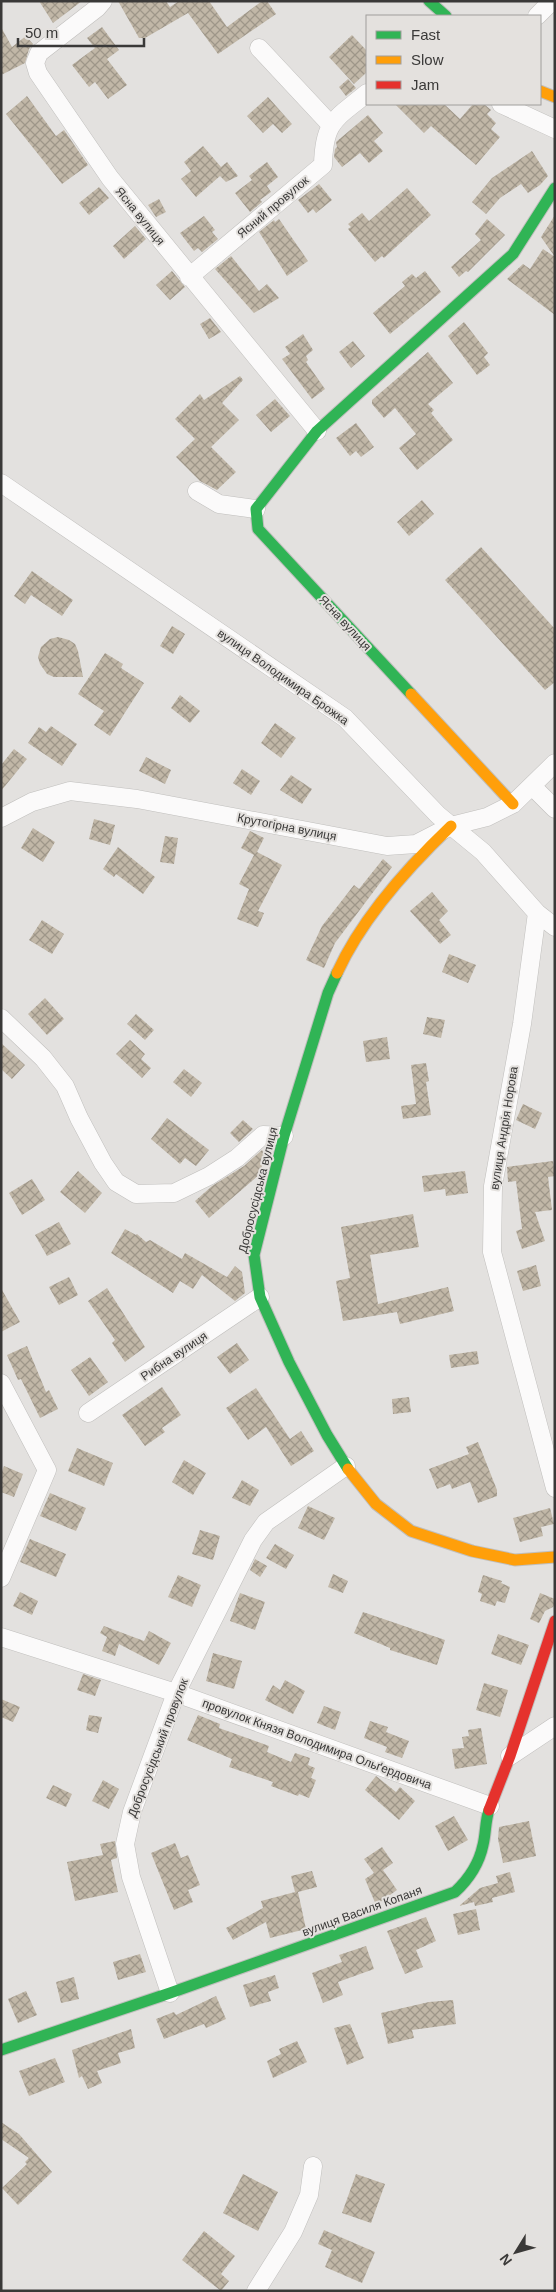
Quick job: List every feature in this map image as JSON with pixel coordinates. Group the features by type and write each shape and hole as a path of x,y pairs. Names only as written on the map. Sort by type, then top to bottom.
{"street":[{"name":"Ясна вулиця","path":"103,1 97,8 39,53 35,63 38,73 110,178 189,277 317,431"},
{"path":"429,1 445,15"},
{"path":"538,15 552,1"},
{"path":"259,48 330,124 366,94"},
{"path":"541,91 555,98"},
{"path":"502,105 555,128"},
{"name":"Ясний провулок","path":"189,277 323,165 324,143 330,124"},
{"path":"197,491 219,504 256,509 317,431 513,254 555,188"},
{"name":"вулиця Володимира Брожка","path":"1,483 345,718 451,826 483,852 537,913 555,927"},
{"name":"Ясна вулиця","path":"256,509 258,530 513,804"},
{"name":"Крутогірна вулиця","path":"1,818 32,802 70,791 137,799 387,846 416,844 451,826 483,819 513,804 533,787 555,763"},
{"path":"533,787 555,809"},
{"name":"Добросусідська вулиця","path":"451,826 417,858 347,952 328,993 284,1136 254,1255 260,1297 289,1362 346,1466 376,1504 411,1531 472,1551 515,1560 555,1557"},
{"name":"вулиця Андрія Норова","path":"537,913 522,1024 492,1186 492,1252 555,1488"},
{"path":"1,1018 43,1058 65,1086 79,1118 103,1163 116,1182 136,1194 174,1193 209,1176 237,1158 262,1135 284,1136"},
{"name":"Рибна вулиця","path":"88,1413 260,1297"},
{"path":"1,1383 48,1470 1,1578"},
{"name":"Добросусідський провулок","path":"170,1993 130,1878 125,1844 132,1812 176,1694 258,1534 266,1522 346,1466"},
{"name":"вулиця Василя Копаня","path":"1,2050 170,1993 454,1892 470,1878 483,1846 485,1821 510,1756 555,1621"},
{"name":"провулок Князя Володимира Ольґердовича","path":"1,1637 176,1694 490,1806"},
{"path":"510,1756 555,1726"},
{"path":"256,2291 296,2225 309,2196 313,2166"}],"building":[{"path":"39,1 82,1 53,23"},
{"path":"118,1 166,1 170,7 179,1 209,1 227,27 262,1 267,1 276,14 218,54 188,13 145,38 139,38"},
{"path":"1,27 12,47 26,36 33,44 29,49 25,63 1,75"},
{"path":"102,27 119,50 107,59 127,85 108,99 95,82 89,87 72,65 95,48 87,38"},
{"path":"352,35 366,50 366,73 354,84 329,57"},
{"path":"348,79 356,88 346,96 339,87"},
{"path":"27,96 56,136 64,130 88,165 62,184 6,114"},
{"path":"268,97 292,124 282,133 273,124 263,133 247,116"},
{"path":"396,105 445,105 460,119 472,105 485,105 491,110 487,114 496,123 491,129 500,137 476,165 431,126 424,133"},
{"path":"368,115 383,133 374,141 383,151 369,163 360,153 342,167 334,157 337,147 336,142"},
{"path":"203,146 221,167 227,162 238,176 226,182 220,176 196,197 181,179 191,171 184,162"},
{"path":"532,151 548,176 540,185 528,193 521,184 500,198 486,214 472,202 492,178"},
{"path":"267,162 278,177 267,186 271,192 260,200 262,202 250,212 235,193 252,180 249,176"},
{"path":"319,184 332,200 316,213 313,209 308,213 298,200"},
{"path":"99,187 109,198 89,215 79,203"},
{"path":"407,188 431,215 384,258 382,256 375,262 348,229 351,227 348,224 362,213 369,221"},
{"path":"159,199 166,212 156,217 148,205"},
{"path":"555,215 555,257 541,237"},
{"path":"204,216 215,230 212,232 218,239 202,252 198,248 194,251 180,233"},
{"path":"279,219 308,261 287,276 259,232 274,220 275,222"},
{"path":"487,219 505,235 468,272 466,271 459,277 451,267 481,240 475,234"},
{"path":"135,226 146,239 124,259 113,246"},
{"path":"543,249 555,257 555,315 507,279 523,264 530,269"},
{"path":"231,256 259,291 267,284 279,298 254,313 215,269"},
{"path":"172,271 185,287 170,300 156,285"},
{"path":"425,271 441,292 390,334 373,313 405,286 402,282 412,274 416,278"},
{"path":"210,318 221,332 209,339 200,324"},
{"path":"464,322 488,353 484,357 490,365 477,375 448,336"},
{"path":"303,334 313,350 306,356 308,360 306,362 325,389 312,399 282,359 290,354 285,347"},
{"path":"353,341 365,356 351,368 339,352"},
{"path":"428,352 453,383 428,404 434,410 431,413 453,440 417,470 399,448 416,434 395,408 384,418 372,404 372,400"},
{"path":"240,376 243,380 222,403 239,420 211,447 236,472 217,490 200,481 176,457 195,439 175,419 200,394 204,400"},
{"path":"275,399 290,416 271,432 256,415"},
{"path":"356,423 374,447 361,457 356,451 350,456 336,438"},
{"path":"422,500 434,514 409,536 397,522"},
{"path":"481,547 555,629 555,682 545,690 445,580"},
{"path":"32,571 73,600 62,616 31,595 25,604 14,596"},
{"path":"172,626 185,634 173,654 160,646"},
{"path":"58,637 75,644 83,677 54,677 47,674 40,664 38,657 41,647 50,639"},
{"path":"105,653 123,664 121,668 144,683 110,736 94,725 104,711 78,694"},
{"path":"180,695 200,711 190,723 171,708"},
{"path":"275,723 296,738 281,758 261,743"},
{"path":"51,726 77,744 62,766 28,743 39,727 46,732"},
{"path":"14,749 27,759 1,791 1,765"},
{"path":"146,757 171,770 165,784 139,771"},
{"path":"242,769 260,781 251,795 233,783"},
{"path":"291,775 312,789 302,804 280,790"},
{"path":"94,819 115,825 110,845 89,839"},
{"path":"33,828 55,842 43,862 21,848"},
{"path":"250,831 264,838 257,852 282,865 258,911 264,913 258,927 237,919 249,889 239,884 254,855 241,848"},
{"path":"165,836 178,838 174,864 160,862"},
{"path":"118,847 155,877 143,894 116,874 114,877 103,869"},
{"path":"383,859 392,867 335,943 324,968 306,960 322,926 354,885 359,889"},
{"path":"432,892 448,911 439,920 451,935 440,944 410,911"},
{"path":"42,920 64,934 52,954 29,940"},
{"path":"449,954 476,965 468,983 442,972"},
{"path":"45,998 64,1019 47,1035 28,1014"},
{"path":"136,1014 154,1030 145,1040 127,1024"},
{"path":"427,1017 445,1020 441,1038 423,1034"},
{"path":"387,1037 390,1059 366,1062 363,1041"},
{"path":"130,1040 145,1054 141,1059 151,1068 142,1078 116,1054"},
{"path":"1,1043 25,1065 12,1079 1,1069"},
{"path":"426,1063 429,1081 426,1082 431,1115 403,1119 401,1106 416,1104 411,1065"},
{"path":"184,1069 202,1083 191,1097 173,1082"},
{"path":"523,1104 542,1113 535,1129 516,1120"},
{"path":"167,1118 209,1150 196,1166 185,1158 180,1164 151,1139"},
{"path":"243,1120 253,1129 239,1142 230,1133"},
{"path":"262,1150 265,1154 260,1174 209,1218 195,1201 212,1186 244,1166"},
{"path":"553,1161 555,1176 548,1177 552,1210 535,1212 545,1241 522,1249 516,1231 522,1229 516,1181 508,1182 507,1167"},
{"path":"78,1171 102,1193 85,1213 60,1192"},
{"path":"465,1171 468,1193 446,1196 445,1189 424,1192 422,1176"},
{"path":"32,1179 45,1200 22,1215 9,1193"},
{"path":"413,1214 419,1247 370,1255 378,1304 448,1287 454,1311 400,1324 397,1312 343,1321 336,1281 350,1278 341,1227"},
{"path":"59,1222 71,1244 47,1256 35,1235"},
{"path":"125,1229 137,1234 146,1242 150,1240 182,1259 185,1253 227,1277 235,1266 242,1272 245,1293 235,1301 202,1275 193,1289 180,1281 173,1293 111,1253"},
{"path":"536,1265 541,1286 523,1291 517,1271"},
{"path":"69,1277 78,1295 59,1305 49,1287"},
{"path":"1,1288 20,1322 1,1332"},
{"path":"107,1288 145,1347 125,1362 112,1343 115,1340 88,1301"},
{"path":"237,1343 249,1360 230,1374 217,1357"},
{"path":"27,1346 46,1392 49,1390 58,1409 40,1418 21,1379 18,1380 7,1355"},
{"path":"477,1351 479,1364 451,1368 449,1355"},
{"path":"90,1357 108,1382 89,1396 71,1370"},
{"path":"162,1387 181,1415 162,1428 165,1432 145,1446 122,1415"},
{"path":"256,1388 290,1439 301,1431 314,1451 291,1466 266,1427 248,1440 226,1408"},
{"path":"409,1397 411,1412 393,1414 392,1399"},
{"path":"478,1442 497,1490 497,1496 478,1503 470,1482 452,1489 450,1484 437,1489 429,1469 469,1454 466,1447"},
{"path":"77,1448 113,1463 104,1486 68,1471"},
{"path":"184,1460 206,1473 193,1495 172,1482"},
{"path":"4,1466 23,1474 14,1497 1,1492 1,1474"},
{"path":"242,1480 259,1490 250,1506 232,1498"},
{"path":"50,1493 86,1508 76,1531 40,1516"},
{"path":"308,1506 335,1518 324,1540 298,1528"},
{"path":"550,1508 554,1524 541,1527 543,1536 520,1542 513,1518"},
{"path":"200,1530 220,1536 213,1560 192,1554"},
{"path":"30,1539 66,1554 56,1577 20,1562"},
{"path":"275,1544 294,1555 286,1569 266,1558"},
{"path":"255,1559 267,1566 260,1577 250,1570"},
{"path":"333,1574 348,1581 343,1593 328,1587"},
{"path":"178,1575 201,1585 192,1607 168,1597"},
{"path":"483,1575 502,1581 501,1583 510,1587 505,1603 497,1601 495,1606 480,1601 482,1594 478,1592"},
{"path":"20,1592 38,1601 32,1615 13,1606"},
{"path":"240,1593 265,1602 255,1630 230,1621"},
{"path":"540,1593 555,1599 555,1603 553,1607 545,1611 539,1623 530,1619"},
{"path":"363,1612 445,1640 437,1665 390,1650 390,1648 354,1633"},
{"path":"104,1626 144,1641 149,1631 171,1643 159,1665 119,1644 115,1656 102,1651 107,1637 100,1633"},
{"path":"498,1634 529,1645 521,1665 491,1654"},
{"path":"213,1653 242,1661 234,1689 206,1681"},
{"path":"83,1674 101,1680 95,1696 77,1690"},
{"path":"285,1680 305,1691 293,1714 265,1700 273,1685 280,1690"},
{"path":"484,1683 508,1690 500,1717 476,1710"},
{"path":"1,1699 20,1707 13,1722 1,1717"},
{"path":"324,1706 341,1712 335,1730 317,1723"},
{"path":"89,1715 102,1717 98,1733 86,1730"},
{"path":"198,1715 220,1724 219,1728 269,1746 267,1752 291,1762 295,1753 310,1758 308,1765 315,1768 311,1778 316,1780 309,1798 271,1786 273,1782 229,1767 232,1759 187,1740"},
{"path":"370,1721 388,1727 386,1732 409,1741 402,1758 385,1752 387,1747 364,1738"},
{"path":"481,1728 487,1764 455,1769 452,1749 464,1748 462,1737 469,1736 468,1730"},
{"path":"376,1776 396,1792 400,1787 415,1801 399,1820 365,1790"},
{"path":"103,1780 119,1789 109,1809 92,1801"},
{"path":"53,1785 72,1794 66,1807 46,1798"},
{"path":"454,1816 468,1840 448,1851 435,1826"},
{"path":"529,1821 536,1856 503,1863 498,1839 499,1827"},
{"path":"115,1841 117,1858 111,1860 118,1892 75,1901 67,1862 103,1855 100,1844"},
{"path":"175,1843 181,1858 188,1855 200,1885 188,1890 193,1902 174,1910 151,1853"},
{"path":"382,1847 393,1863 383,1870 397,1890 376,1905 365,1879 374,1873 364,1859"},
{"path":"312,1871 317,1887 298,1892 306,1929 270,1938 266,1922 233,1940 226,1928 263,1908 261,1901 295,1892 291,1876"},
{"path":"510,1872 515,1892 492,1898 493,1902 475,1906 474,1902 459,1906 480,1888 498,1883 496,1876"},
{"path":"476,1909 480,1930 458,1935 453,1914"},
{"path":"426,1917 436,1941 416,1950 423,1967 405,1974 387,1931"},
{"path":"366,1946 374,1969 338,1982 343,1995 323,2003 312,1973 342,1962 339,1955"},
{"path":"140,1954 146,1972 118,1980 113,1962"},
{"path":"275,1975 279,1988 268,1992 271,2001 250,2007 243,1985"},
{"path":"74,1977 79,1999 61,2003 56,1982"},
{"path":"26,1991 37,2015 18,2023 8,1999"},
{"path":"216,1996 226,2019 206,2028 204,2024 164,2039 156,2019 174,2012 176,2015"},
{"path":"453,2000 456,2024 412,2030 414,2038 388,2044 381,2013 429,2002"},
{"path":"350,2024 364,2058 347,2065 334,2028"},
{"path":"131,2029 135,2048 118,2053 121,2063 97,2071 102,2083 88,2089 82,2076 79,2078 72,2050"},
{"path":"297,2041 307,2062 273,2078 267,2061 281,2054 279,2049"},
{"path":"55,2058 65,2082 29,2096 19,2071"},
{"path":"1,2122 19,2134 52,2172 18,2205 2,2188 27,2164 25,2162 29,2158 1,2139"},
{"path":"243,2174 278,2192 258,2231 223,2213"},
{"path":"356,2174 385,2184 371,2223 342,2213"},
{"path":"324,2230 375,2252 362,2283 325,2267 332,2250 318,2244"},
{"path":"204,2231 235,2256 221,2274 229,2281 221,2291 182,2260"}],"traffic: fast":[{"path":"429,1 445,15"},
{"path":"411,694 258,529 256,509 317,431 513,254 555,188"},
{"path":"337,973 328,993 284,1136 254,1255 260,1297 289,1362 327,1435 348,1469"},
{"path":"1,2050 170,1993 455,1892 465,1882 479,1859 489,1810"}],"traffic: slow":[{"path":"541,91 555,97"},
{"path":"411,694 513,804"},
{"path":"337,973 359,933 387,894 451,826"},
{"path":"348,1469 376,1504 411,1531 472,1551 515,1560 555,1557"}],"traffic: jam":[{"path":"489,1810 510,1756 555,1621"}]}
